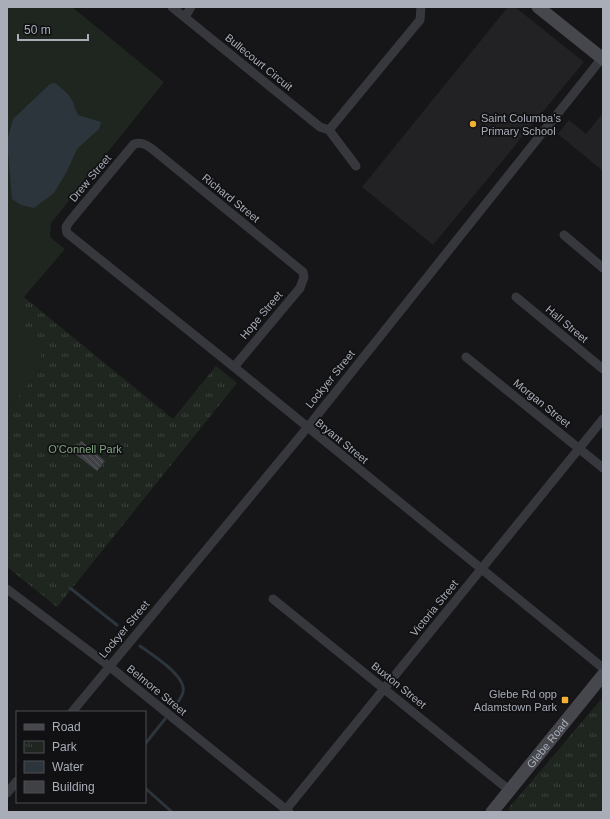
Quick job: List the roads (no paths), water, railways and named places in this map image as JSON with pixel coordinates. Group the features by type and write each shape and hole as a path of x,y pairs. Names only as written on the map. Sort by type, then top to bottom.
{"main road":[{"path":"538,7 602,58"},
{"name":"Glebe Road","path":"492,812 603,675"}],"street":[{"name":"Bullecourt Circuit","path":"172,7 320,127 329,130 356,166"},
{"path":"185,16 191,7"},
{"path":"329,130 420,20 421,7"},
{"name":"Lockyer Street","path":"73,711 307,428 602,58"},
{"name":"Drew Street","path":"67,233 66,227 70,221 131,147 139,142"},
{"name":"Richard Street","path":"139,142 151,148 299,268 304,277"},
{"name":"Bryant Street","path":"67,233 603,668"},
{"path":"564,235 603,268"},
{"name":"Hope Street","path":"234,367 300,288 304,277"},
{"name":"Hall Street","path":"516,297 603,369"},
{"name":"Morgan Street","path":"466,356 603,468"},
{"name":"Victoria Street","path":"287,811 603,419"},
{"name":"Belmore Street","path":"7,589 110,666 287,811"},
{"name":"Buxton Street","path":"272,599 509,790"},
{"path":"7,794 16,782"}],"water":[{"path":"55,83 70,97 78,115 101,122 99,129 77,149 66,173 54,193 34,208 21,205 12,199 7,141 13,119 50,84"}],"waterway":[{"path":"70,588 117,625"},
{"path":"140,646 167,666 180,679 183,686 183,692 181,698 175,706"},
{"path":"146,743 165,719"},
{"path":"146,789 172,812"}],"place":[{"name":"Saint Columba’s Primary School","path":"473,124"},
{"name":"Glebe Rd opp Adamstown Park","path":"565,700"}],"park label":[{"name":"O'Connell Park","path":"85,449"}]}
